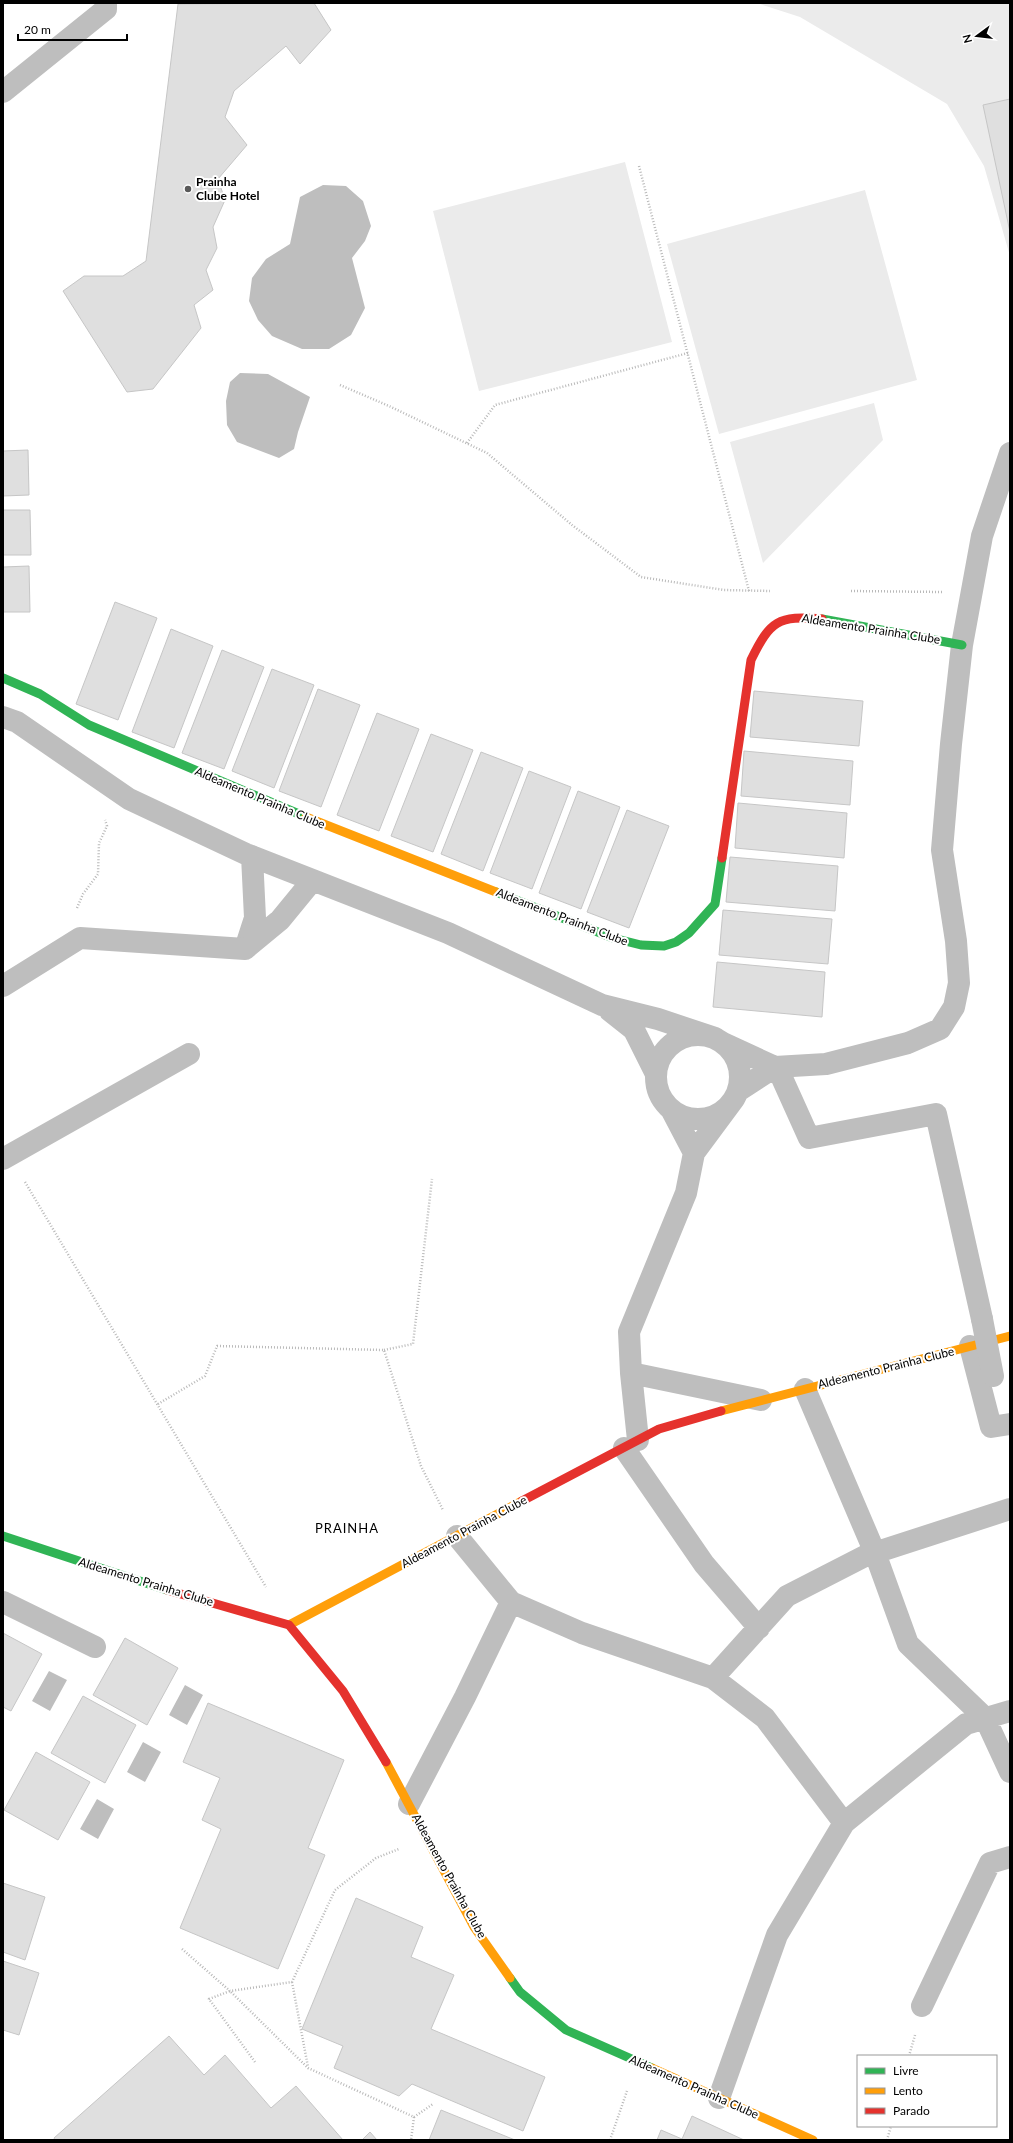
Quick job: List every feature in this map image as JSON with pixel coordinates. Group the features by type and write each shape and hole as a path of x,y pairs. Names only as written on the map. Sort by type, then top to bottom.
{"street":[{"path":"3,92 106,9 106,3"},
{"path":"3,717 17,722 129,799 252,856 312,881 448,933 602,1005 658,1019 719,1040 776,1067 826,1064 908,1043 940,1029 954,1007 959,983 956,941 942,850 962,645 982,536 1010,453"},
{"name":"Aldeamento Prainha Clube","path":"3,678 40,694 89,725 284,810 612,938 641,946 670,945 694,929 715,904 751,660 762,638 777,622 798,617 829,620 962,645"},
{"path":"245,949 256,918 252,856"},
{"path":"3,986 80,938 245,949 280,920 312,881"},
{"path":"602,1005 634,1030 655,1072 659,1093 672,1111 694,1153"},
{"path":"655,1072 663,1052 680,1038 698,1034 719,1040 735,1056 740,1073 736,1095 694,1153 686,1193 629,1332 631,1373 631,1444 704,1564 759,1628"},
{"path":"6,1157 189,1054"},
{"path":"672,1111 688,1119 697,1120 714,1116 722,1112 736,1095 776,1067"},
{"path":"776,1067 809,1138 936,1114 985,1291 982,1319 993,1376"},
{"name":"Aldeamento Prainha Clube","path":"289,1625 659,1429 805,1388 1010,1336"},
{"path":"970,1346 991,1427 1010,1424"},
{"name":"Aldeamento Prainha Clube","path":"631,1373 761,1400"},
{"path":"805,1388 876,1553 908,1644 985,1718 1010,1772"},
{"path":"713,1678 787,1596 864,1556 1010,1509"},
{"name":"Aldeamento Prainha Clube","path":"3,1536 155,1587 289,1625 343,1691 389,1767 474,1927 520,1992 566,2030 813,2140"},
{"path":"457,1536 511,1602 582,1633 713,1678 765,1718 844,1824"},
{"path":"3,1602 95,1647"},
{"path":"409,1804 466,1697 511,1602"},
{"path":"719,2098 777,1935 844,1824 966,1724 1010,1710"},
{"path":"922,2006 990,1863 1010,1857"}],"path":[{"path":"639,166 749,591"},
{"path":"467,443 495,405 688,353"},
{"path":"340,385 389,406 487,453 572,525 641,577 724,590 773,591"},
{"path":"845,591 972,592"},
{"path":"76,914 77,908 84,894 98,874 99,843 107,826 102,813"},
{"path":"6,1157 158,1404 289,1625"},
{"path":"158,1404 205,1376 216,1346 384,1350 413,1344 432,1179"},
{"path":"384,1350 420,1466 457,1536"},
{"path":"308,2068 292,1982 335,1890 376,1858 427,1838"},
{"path":"182,1949 230,1991 308,2068 414,2117"},
{"path":"255,2062 209,1999 230,1991 292,1982"},
{"path":"610,2140 638,2062"},
{"path":"411,2140 414,2117 433,2104"},
{"path":"887,2140 890,2127"}],"shaded area":[{"path":"757,3 1010,3 1010,256 984,166 947,104 800,17"},
{"path":"625,162 672,342 479,391 433,211"},
{"path":"323,185 346,186 363,201 371,226 365,241 352,258 365,308 351,335 329,349 302,349 272,336 258,320 249,301 252,278 266,259 290,244 300,197"},
{"path":"865,190 917,380 719,434 667,244"},
{"path":"240,373 268,374 310,397 294,449 279,458 237,442 227,425 226,401 230,382"},
{"path":"874,403 883,440 763,563 730,442"},
{"path":"49,1671 67,1680 50,1711 32,1701"},
{"path":"185,1685 203,1695 187,1725 169,1715"},
{"path":"143,1742 161,1752 145,1782 127,1772"},
{"path":"97,1799 114,1809 98,1839 80,1829"}],"building":[{"name":"Prainha Clube Hotel","path":"314,3 331,30 300,64 286,46 234,91 225,117 247,145 218,179 225,200 213,227 217,248 206,270 213,290 194,305 201,328 153,389 127,392 63,291 84,276 123,276 146,261 178,4"},
{"path":"1010,99 1010,232 983,105"},
{"path":"28,450 29,495 3,496 3,451"},
{"path":"3,510 30,510 31,555 3,555"},
{"path":"29,566 30,612 3,612 3,567"},
{"path":"115,602 157,618 118,720 76,704"},
{"path":"171,629 213,646 174,748 132,732"},
{"path":"222,650 264,667 224,769 182,753"},
{"path":"272,669 314,685 274,788 232,771"},
{"path":"318,689 360,705 321,807 279,791"},
{"path":"754,691 863,701 859,746 750,737"},
{"path":"377,713 419,729 379,831 337,815"},
{"path":"431,734 473,750 433,852 391,836"},
{"path":"744,751 853,761 850,805 741,796"},
{"path":"481,752 523,768 483,871 441,854"},
{"path":"529,771 571,787 532,889 490,873"},
{"path":"578,791 620,807 581,909 539,893"},
{"path":"738,803 847,813 844,858 735,848"},
{"path":"627,810 669,826 629,928 587,912"},
{"path":"730,857 838,866 835,911 726,902"},
{"path":"723,910 832,919 828,964 719,955"},
{"path":"717,962 825,972 822,1017 713,1007"},
{"path":"3,1633 42,1654 11,1711 3,1707"},
{"path":"125,1638 178,1668 147,1725 93,1695"},
{"path":"83,1696 136,1725 105,1783 51,1753"},
{"path":"208,1703 344,1760 308,1848 325,1855 278,1969 180,1928 221,1829 202,1820 220,1778 183,1762"},
{"path":"36,1752 90,1782 58,1840 4,1810"},
{"path":"3,1883 45,1897 25,1960 3,1952"},
{"path":"356,1898 423,1927 411,1957 454,1975 431,2029 545,2077 523,2131 412,2084 399,2096 334,2068 343,2046 302,2029"},
{"path":"3,1961 39,1973 19,2035 3,2030"},
{"path":"169,2036 204,2075 225,2055 271,2108 296,2086 343,2140 55,2140 54,2138"},
{"path":"441,2110 515,2140 429,2140"},
{"path":"692,2116 744,2140 657,2140 661,2130 682,2139"},
{"path":"370,2132 377,2140 362,2140"}],"traffic: fast":[{"path":"822,619 962,645"},
{"path":"3,678 40,694 89,725 306,817"},
{"path":"496,892 613,938 641,945 664,946 676,942 689,933 715,904 722,858"},
{"path":"3,1536 167,1590"},
{"path":"510,1978 520,1992 566,2030 652,2068"}],"traffic: slow":[{"path":"306,817 496,892"},
{"path":"721,1411 1010,1336"},
{"path":"289,1625 522,1501"},
{"path":"386,1762 474,1927 510,1978"},
{"path":"652,2068 813,2140"}],"traffic: jam":[{"path":"722,858 751,660 764,637 777,623 795,618 822,619"},
{"path":"522,1501 659,1429 721,1411"},
{"path":"167,1590 289,1625 343,1691 386,1762"}],"place":[{"name":"Prainha Clube Hotel","path":"188,189"}],"district":[{"name":"PRAINHA","path":"347,1528"}]}
